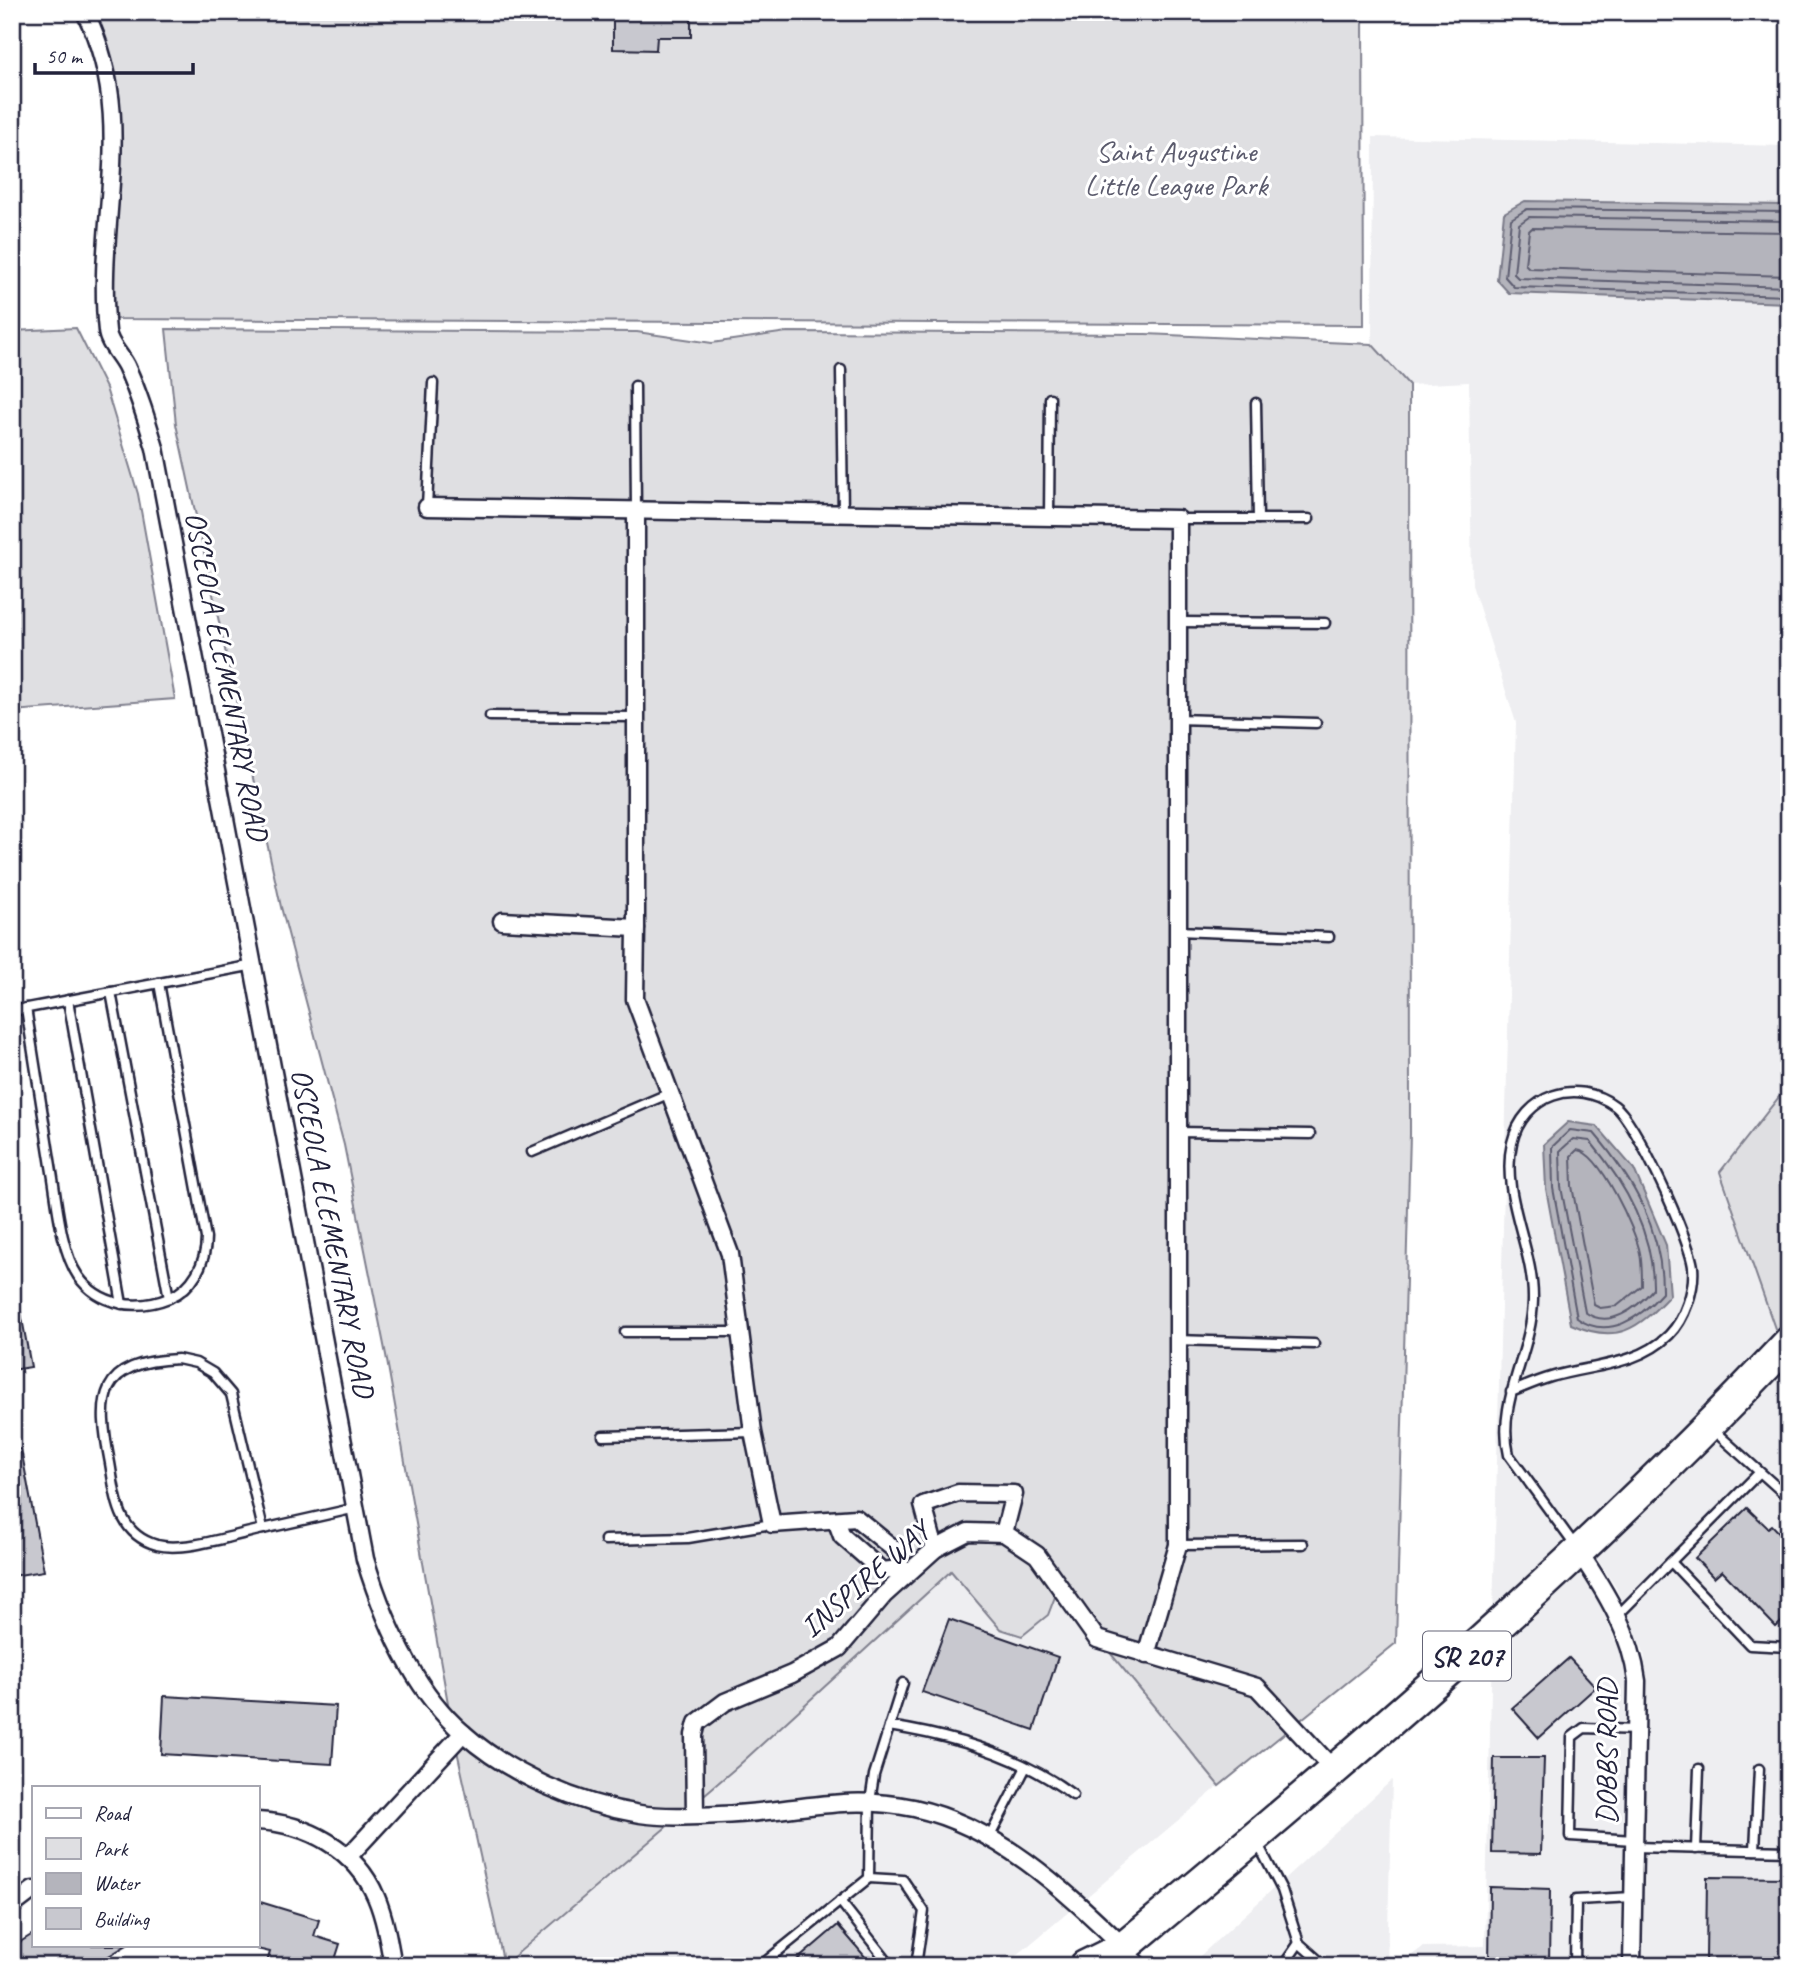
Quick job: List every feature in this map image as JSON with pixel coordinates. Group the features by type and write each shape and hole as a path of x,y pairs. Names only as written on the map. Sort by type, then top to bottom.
{"highway":[{"name":"SR 207","path":"1085,1966 1127,1959 1255,1838 1444,1677 1579,1552 1709,1427 1789,1342"}],"street":[{"name":"OSCEOLA ELEMENTARY ROAD","path":"85,12 95,33 108,75 115,136 105,288 107,335 139,395 155,448 365,1559 380,1606 395,1638 433,1698 463,1733 532,1778 567,1794 642,1815 780,1810 839,1800 870,1801 937,1815 989,1838 1052,1880 1127,1959"},
{"path":"428,507 1178,519 1175,1339 1178,1545 1146,1656"},
{"path":"636,510 635,999 730,1254 753,1432 772,1524 856,1518 899,1553 903,1572 882,1571 842,1536 836,1520"},
{"path":"502,921 636,928"},
{"path":"934,1549 923,1505 958,1493 1014,1494 1003,1533 1037,1555 1097,1639 1146,1656 1257,1687 1335,1771"},
{"name":"INSPIRE WAY","path":"695,1815 694,1735 697,1723 725,1702 792,1674 839,1648 903,1572 934,1549 968,1532 1003,1533"},
{"name":"DOBBS ROAD","path":"1579,1552 1607,1594 1634,1655 1636,1730 1632,1966"},
{"path":"348,1857 463,1733"},
{"path":"259,1821 293,1826 318,1836 348,1857 375,1895 393,1966"},
{"path":"12,1906 32,1891"}],"lane":[{"path":"841,370 844,513"},
{"path":"428,507 433,383"},
{"path":"635,386 636,510"},
{"path":"1049,398 1049,517"},
{"path":"1256,403 1258,519"},
{"path":"1178,519 1309,519"},
{"path":"1179,622 1325,623"},
{"path":"490,716 636,717"},
{"path":"1177,719 1316,723"},
{"path":"1177,932 1329,937"},
{"path":"12,1011 254,965"},
{"path":"26,1008 61,1227 74,1268 98,1296 122,1304 135,1305 169,1298 197,1275 204,1257 206,1238 159,983"},
{"path":"111,992 169,1298"},
{"path":"68,1000 122,1304"},
{"path":"1511,1392 1551,1377 1630,1359 1653,1348 1670,1334 1684,1313 1691,1290 1694,1269 1690,1248 1637,1136 1617,1107 1594,1094 1575,1090 1552,1094 1535,1104 1521,1122 1512,1144 1511,1171 1517,1217 1530,1264 1533,1300 1527,1345 1511,1392 1506,1411 1505,1437 1508,1455 1579,1552"},
{"path":"532,1152 670,1093"},
{"path":"1176,1132 1310,1134"},
{"path":"625,1332 739,1332"},
{"path":"1175,1339 1314,1344"},
{"path":"262,1529 231,1394 220,1379 197,1363 178,1359 134,1366 118,1376 107,1391 102,1419 119,1515 132,1531 157,1545 176,1547 262,1529 356,1508"},
{"path":"1709,1427 1789,1498"},
{"path":"603,1436 753,1432"},
{"path":"1617,1616 1759,1473"},
{"path":"605,1540 688,1538 772,1524"},
{"path":"1178,1545 1303,1544"},
{"path":"1671,1562 1751,1645 1789,1647"},
{"path":"869,1878 870,1801 878,1759 903,1683"},
{"path":"889,1726 964,1742 1026,1767 1073,1795"},
{"path":"1636,1730 1584,1728 1572,1737 1570,1836 1696,1849 1789,1851"},
{"path":"989,1838 1026,1767"},
{"path":"1696,1849 1699,1769"},
{"path":"1755,1850 1759,1769"},
{"path":"1255,1838 1282,1890 1299,1943 1325,1966"},
{"path":"760,1966 869,1878 903,1880 924,1911 916,1966"},
{"path":"1575,1966 1576,1900 1633,1897"},
{"path":"840,1901 891,1966"},
{"path":"1283,1966 1299,1943"}],"shaded area":[{"path":"1373,137 1789,146 1789,205 1525,201 1504,214 1509,293 1789,303 1789,1084 1720,1172 1778,1337 1493,1616 1516,723 1472,585 1469,382 1409,385 1372,344"},
{"path":"1786,1362 1789,1369 1789,1966 1642,1966 1647,1677 1644,1653 1633,1625 1616,1588 1594,1554"},
{"path":"951,1570 1058,1589 1219,1786 1004,1966 505,1966 738,1766"},
{"path":"1578,1570 1598,1600 1623,1659 1626,1682 1621,1966 1397,1966 1423,1947 1485,1946 1492,1648"},
{"path":"1392,1780 1387,1966 1189,1966"}],"green space":[{"name":"Saint Augustine Little League Park","path":"85,12 1363,12 1364,325 106,319 115,136"},
{"path":"76,328 106,388 138,494 175,699 12,711 12,331"},
{"path":"166,329 637,332 712,343 787,332 1146,334 1372,344 1409,385 1410,1134 1396,1643 1219,1786 1058,1589 1048,1615 1022,1636 1000,1629 951,1571 738,1766 504,1965 454,1737 386,1355 344,1145 281,907 176,424"},
{"path":"1789,1084 1789,1325 1778,1337 1720,1172"}],"water":[{"path":"1525,201 1789,205 1789,303 1509,293 1497,280 1504,213"},
{"path":"1568,1122 1597,1126 1634,1169 1666,1245 1670,1295 1637,1325 1614,1333 1601,1333 1571,1324 1546,1189 1544,1144"}],"building":[{"path":"613,12 691,12 691,37 657,37 656,50 613,49"},
{"path":"21,1313 31,1367 12,1370 12,1314"},
{"path":"21,1449 44,1571 12,1576 12,1450"},
{"path":"1747,1508 1768,1528 1772,1525 1789,1543 1789,1615 1776,1627 1722,1571 1714,1578 1695,1558"},
{"path":"949,1619 1058,1657 1034,1730 922,1692"},
{"path":"1569,1658 1596,1687 1539,1738 1512,1708"},
{"path":"164,1696 336,1706 332,1764 161,1754"},
{"path":"1494,1758 1544,1758 1541,1854 1492,1853"},
{"path":"1707,1877 1789,1878 1789,1966 1745,1966 1734,1961 1706,1960"},
{"path":"1490,1887 1550,1889 1549,1966 1489,1966"},
{"path":"259,1902 319,1920 314,1936 340,1944 333,1966 266,1966 270,1952 257,1949"},
{"path":"838,1925 873,1966 790,1966"},
{"path":"32,1935 32,1946 125,1946 92,1966 12,1966 12,1947"}]}
